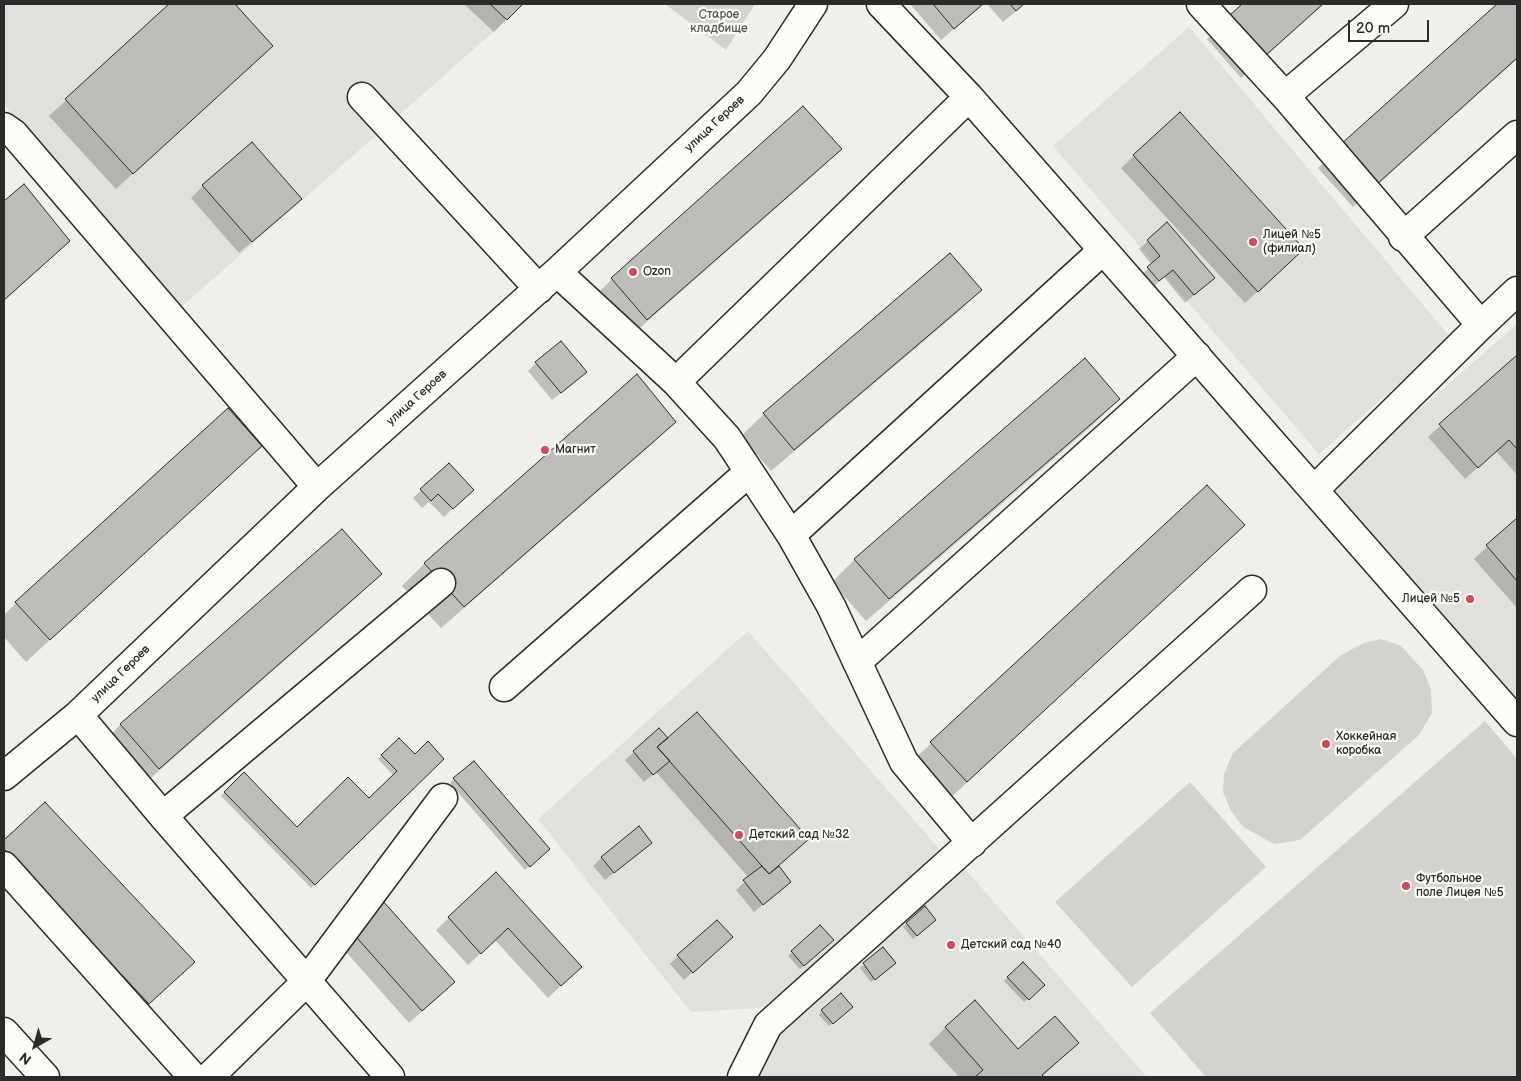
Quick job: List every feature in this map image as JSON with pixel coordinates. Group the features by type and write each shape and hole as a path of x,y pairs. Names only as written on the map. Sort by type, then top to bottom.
{"street":[{"name":"улица Героев","path":"4,776 78,715 317,487 548,280 749,93 777,59 813,4"},
{"path":"881,4 969,97 1102,251 1197,356 1517,722"},
{"path":"1201,4 1285,96 1481,325"},
{"path":"1285,96 1394,4"},
{"path":"362,97 548,280 676,382 727,438 748,473 791,535 831,606 904,762 972,843"},
{"path":"676,382 969,97"},
{"path":"4,127 14,134 317,487"},
{"path":"1404,237 1517,136"},
{"path":"791,535 1102,251"},
{"path":"1314,490 1517,291"},
{"path":"857,662 1197,356"},
{"path":"504,687 748,473"},
{"path":"163,816 441,583"},
{"path":"742,1077 768,1025 1252,590"},
{"path":"78,715 306,982 390,1077"},
{"path":"209,1077 306,982 443,798"},
{"path":"4,866 193,1077"},
{"path":"4,1032 45,1077"}],"shaded area":[{"path":"4,4 523,4 180,308 4,105"},
{"name":"Лицей №5 (филиал)","path":"1189,27 1451,338 1319,454 1053,146"},
{"name":"Лицей №5","path":"1517,324 1517,707 1327,490"},
{"name":"Детский сад №32","path":"748,631 942,852 777,1007 691,1012 538,819"},
{"name":"Детский сад №40","path":"959,862 1147,1077 756,1077 781,1028"}],"green space":[{"name":"Старое кладбище","path":"665,4 755,4 726,50"},
{"name":"Хоккейная коробка","path":"1381,639 1401,646 1423,670 1431,689 1432,713 1419,735 1300,840 1274,844 1243,827 1231,811 1223,792 1224,774 1233,753 1341,655 1364,643"},
{"name":"Футбольное поле Лицея №5","path":"1485,721 1517,759 1517,1077 1206,1077 1150,1013"},
{"path":"1190,782 1266,867 1132,987 1055,902"}],"building":[{"path":"169,4 235,4 273,46 133,174 65,99"},
{"path":"490,4 523,4 507,20"},
{"path":"933,4 983,4 954,29"},
{"path":"1010,4 1024,4 1016,11"},
{"path":"1242,4 1323,4 1265,56 1229,16"},
{"path":"1497,4 1517,4 1517,58 1376,185 1340,145"},
{"path":"803,106 842,149 647,320 611,278"},
{"path":"1180,112 1304,249 1258,292 1133,155"},
{"path":"252,142 302,199 252,242 202,185"},
{"path":"24,184 70,241 4,300 4,201"},
{"path":"1167,222 1215,278 1194,295 1173,270 1159,281 1147,267 1160,256 1147,240"},
{"path":"950,253 982,290 794,450 763,413"},
{"path":"561,341 587,372 561,393 535,362"},
{"path":"1517,355 1517,449 1509,440 1478,468 1439,424"},
{"path":"1085,358 1120,399 889,599 854,559"},
{"path":"637,374 676,422 464,607 424,563"},
{"path":"228,408 262,446 50,640 15,602"},
{"path":"449,463 474,490 453,509 438,494 431,501 420,489"},
{"path":"1207,485 1245,525 967,782 930,742"},
{"path":"1517,518 1517,581 1486,545"},
{"path":"342,529 382,574 159,769 120,724"},
{"path":"697,712 809,839 769,874 657,747"},
{"path":"659,728 668,738 657,747 670,761 653,775 633,751"},
{"path":"399,738 415,754 428,741 444,759 315,885 224,792 244,772 297,827 348,777 369,798 397,771 381,755"},
{"path":"474,761 550,849 530,867 453,778"},
{"path":"45,802 195,962 149,1004 4,849 4,840"},
{"path":"639,826 652,843 614,873 601,857"},
{"path":"762,866 769,874 779,866 791,882 763,905 743,880"},
{"path":"496,872 582,967 561,986 508,928 481,954 448,917"},
{"path":"383,901 455,982 422,1011 350,930"},
{"path":"925,906 936,920 917,936 906,923"},
{"path":"717,920 733,937 693,973 677,955"},
{"path":"820,925 834,940 804,966 791,951"},
{"path":"883,947 896,963 875,980 863,963"},
{"path":"1023,962 1045,985 1029,1000 1007,977"},
{"path":"841,993 853,1007 833,1024 821,1010"},
{"path":"975,1000 1018,1049 1055,1016 1079,1043 1042,1075 1044,1077 975,1077 983,1070 945,1027"}],"place":[{"name":"Лицей №5 (филиал)","path":"1253,242"},
{"name":"Ozon","path":"633,272"},
{"name":"Магнит","path":"545,450"},
{"name":"Лицей №5","path":"1470,599"},
{"name":"Хоккейная коробка","path":"1326,744"},
{"name":"Детский сад №32","path":"739,835"},
{"name":"Футбольное поле Лицея №5","path":"1406,886"},
{"name":"Детский сад №40","path":"951,945"}]}
